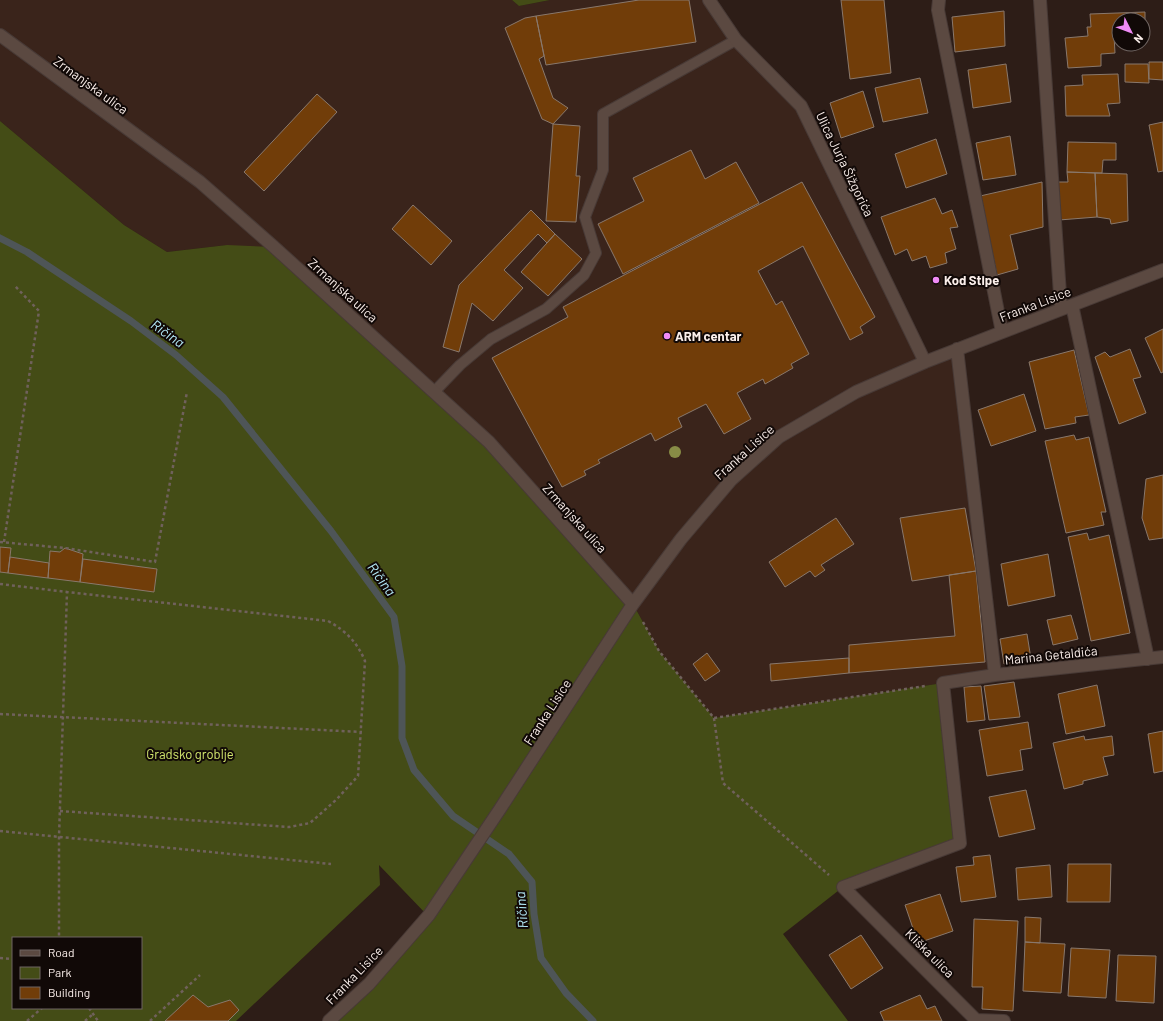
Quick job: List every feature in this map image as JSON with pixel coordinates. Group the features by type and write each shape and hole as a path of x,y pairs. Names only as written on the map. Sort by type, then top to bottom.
{"street":[{"name":"Ulica Jurja Šižgorića","path":"709,0 736,40 801,106 924,362"},
{"path":"939,0 938,10 1002,332"},
{"path":"1040,0 1066,307 1148,659"},
{"name":"Zrmanjska ulica","path":"0,35 200,182 434,392 489,442 633,604"},
{"name":"Franka Lisice","path":"329,1021 369,984 429,915 471,854 633,604 681,539 731,480 779,438 856,392 924,362 1163,270"},
{"path":"957,349 995,674"},
{"name":"Marina Getaldića","path":"943,683 995,674 1163,657"},
{"path":"843,887 960,843 943,683"},
{"name":"Kliška ulica","path":"843,887 976,1020 1004,1021"}],"lane":[{"path":"434,392 460,365 491,339 546,309 584,275 596,253 585,217 603,170 603,114 736,40"}],"path":[{"path":"4,542 39,311 14,285"},
{"path":"0,542 65,548 155,562 187,392"},
{"path":"0,584 328,621 342,628 358,645 365,661 362,732 358,776 336,800 310,823 289,827 60,811"},
{"path":"59,937 59,837 67,592"},
{"path":"633,604 659,651 714,718 723,783 843,887"},
{"path":"714,718 943,683"},
{"path":"0,714 362,732"},
{"path":"0,831 332,864"},
{"path":"0,958 12,959"},
{"path":"150,1021 200,975"},
{"path":"27,1021 41,1009"},
{"path":"90,1009 98,1021"},
{"path":"85,1021 93,1014"}],"shaded area":[{"path":"0,0 512,0 519,6 550,0 709,0 801,106 924,361 957,349 995,675 714,718 659,651 633,604 227,245 167,252 124,225 0,121"}],"green space":[{"path":"512,0 550,0 519,6"},
{"name":"Gradsko groblje","path":"0,121 124,225 167,252 227,245 274,247 489,442 633,604 659,651 714,718 995,675 943,683 960,843 843,887 783,934 848,1021 329,1021 428,916 379,865 380,885 236,1021 0,1021"}],"building":[{"path":"639,0 689,0 696,42 546,65 536,16"},
{"path":"841,0 884,0 891,73 850,79"},
{"path":"1004,11 1005,46 955,52 952,17"},
{"path":"1111,13 1111,52 1115,53 1101,54 1101,66 1068,68 1065,38 1088,36 1087,27 1091,27 1090,14"},
{"path":"536,16 544,56 539,59 553,98 568,108 553,124 542,119 505,28 525,18"},
{"path":"1149,62 1163,62 1163,80 1149,79"},
{"path":"1006,64 1011,102 973,108 968,70"},
{"path":"1125,64 1148,64 1149,83 1125,82"},
{"path":"1118,74 1120,103 1107,104 1110,116 1066,116 1065,86 1083,85 1082,75"},
{"path":"920,78 928,113 883,122 875,88"},
{"path":"863,91 874,127 841,138 830,103"},
{"path":"317,94 337,112 264,191 244,172"},
{"path":"1163,122 1163,171 1158,172 1149,125"},
{"path":"553,124 580,126 576,176 580,176 576,222 546,221"},
{"path":"1010,136 1016,175 983,180 976,143"},
{"path":"936,139 947,174 906,188 895,154"},
{"path":"1068,142 1116,143 1116,160 1103,160 1102,173 1067,172"},
{"path":"691,150 705,179 736,162 759,203 623,274 598,224 644,201 633,178"},
{"path":"1067,172 1095,173 1097,217 1059,220 1056,182 1068,182"},
{"path":"1095,173 1127,174 1128,221 1111,224 1110,219 1097,217"},
{"name":"ARM centar","path":"802,182 875,317 860,327 863,333 850,340 803,246 758,271 776,305 782,301 809,354 791,364 793,368 765,384 763,379 737,393 751,419 724,434 706,404 678,418 682,427 655,441 651,433 598,460 600,463 584,471 586,475 562,487 492,358 568,317 563,307"},
{"path":"1042,182 1043,227 1010,235 1018,269 997,275 980,196"},
{"path":"935,198 942,214 952,210 958,227 950,228 956,249 945,253 947,263 930,268 926,256 912,261 907,249 895,255 881,217"},
{"path":"413,205 452,241 431,265 392,229"},
{"path":"531,210 555,234 547,243 538,234 504,270 523,288 493,321 472,303 459,352 443,347 459,285"},
{"path":"555,234 582,259 548,296 521,272"},
{"path":"1163,329 1163,372 1161,373 1145,338"},
{"path":"1130,349 1141,377 1133,379 1146,413 1119,424 1095,357 1105,352 1110,357"},
{"path":"1074,350 1089,415 1075,417 1076,423 1045,429 1029,362"},
{"path":"1024,394 1036,431 991,446 978,410"},
{"path":"1074,435 1076,440 1089,437 1106,512 1101,512 1104,525 1066,533 1045,441"},
{"path":"1163,475 1163,538 1149,540 1142,518 1146,479"},
{"path":"965,508 976,571 912,581 900,518"},
{"path":"836,518 854,544 821,565 825,570 815,577 810,571 785,587 769,562"},
{"path":"1087,533 1089,540 1109,535 1130,633 1091,641 1068,537"},
{"path":"0,547 11,548 8,573 0,572"},
{"path":"65,548 83,554 80,582 48,578 50,551 60,552"},
{"path":"1048,554 1055,596 1008,606 1001,564"},
{"path":"10,557 49,563 48,578 8,573"},
{"path":"83,559 157,569 154,592 80,582"},
{"path":"976,571 985,662 849,673 849,645 955,636 949,575"},
{"path":"1071,615 1078,639 1053,645 1047,620"},
{"path":"1027,634 1031,659 1004,664 1000,639"},
{"path":"707,653 720,671 705,681 693,664"},
{"path":"849,658 849,673 771,681 770,664"},
{"path":"1014,682 1020,717 989,720 984,686"},
{"path":"1097,685 1105,726 1066,734 1058,694"},
{"path":"981,686 985,720 967,722 964,687"},
{"path":"1028,722 1032,748 1020,750 1023,770 987,776 979,730"},
{"path":"1163,731 1163,771 1154,773 1148,734"},
{"path":"1084,736 1085,740 1112,736 1114,755 1103,757 1108,775 1083,781 1083,784 1064,789 1053,743"},
{"path":"1026,790 1035,829 999,837 989,797"},
{"path":"990,855 996,897 961,902 956,867 974,865 973,857"},
{"path":"1068,864 1111,864 1110,902 1067,902"},
{"path":"1050,865 1052,897 1018,900 1016,868"},
{"path":"940,894 953,931 918,943 905,905"},
{"path":"1025,917 1041,918 1040,943 1025,942"},
{"path":"974,919 1018,921 1013,1011 982,1009 983,987 972,987"},
{"path":"861,935 883,968 851,989 829,955"},
{"path":"1025,942 1065,944 1061,993 1023,991"},
{"path":"1071,948 1110,950 1106,998 1068,996"},
{"path":"1118,955 1156,956 1154,1003 1116,1001"},
{"path":"193,995 208,1007 230,1000 239,1010 228,1021 165,1021"},
{"path":"920,995 927,1009 935,1006 942,1021 884,1021 880,1012"}],"waterway":[{"name":"Ričina","path":"0,238 27,252 131,321 176,355 223,397 331,531 394,617 402,666 402,738 414,770 453,816 509,854 532,882 534,914 541,958 566,993 593,1021"}],"place":[{"name":"Kod Stipe","path":"936,280"},
{"name":"ARM centar","path":"667,336"}]}
